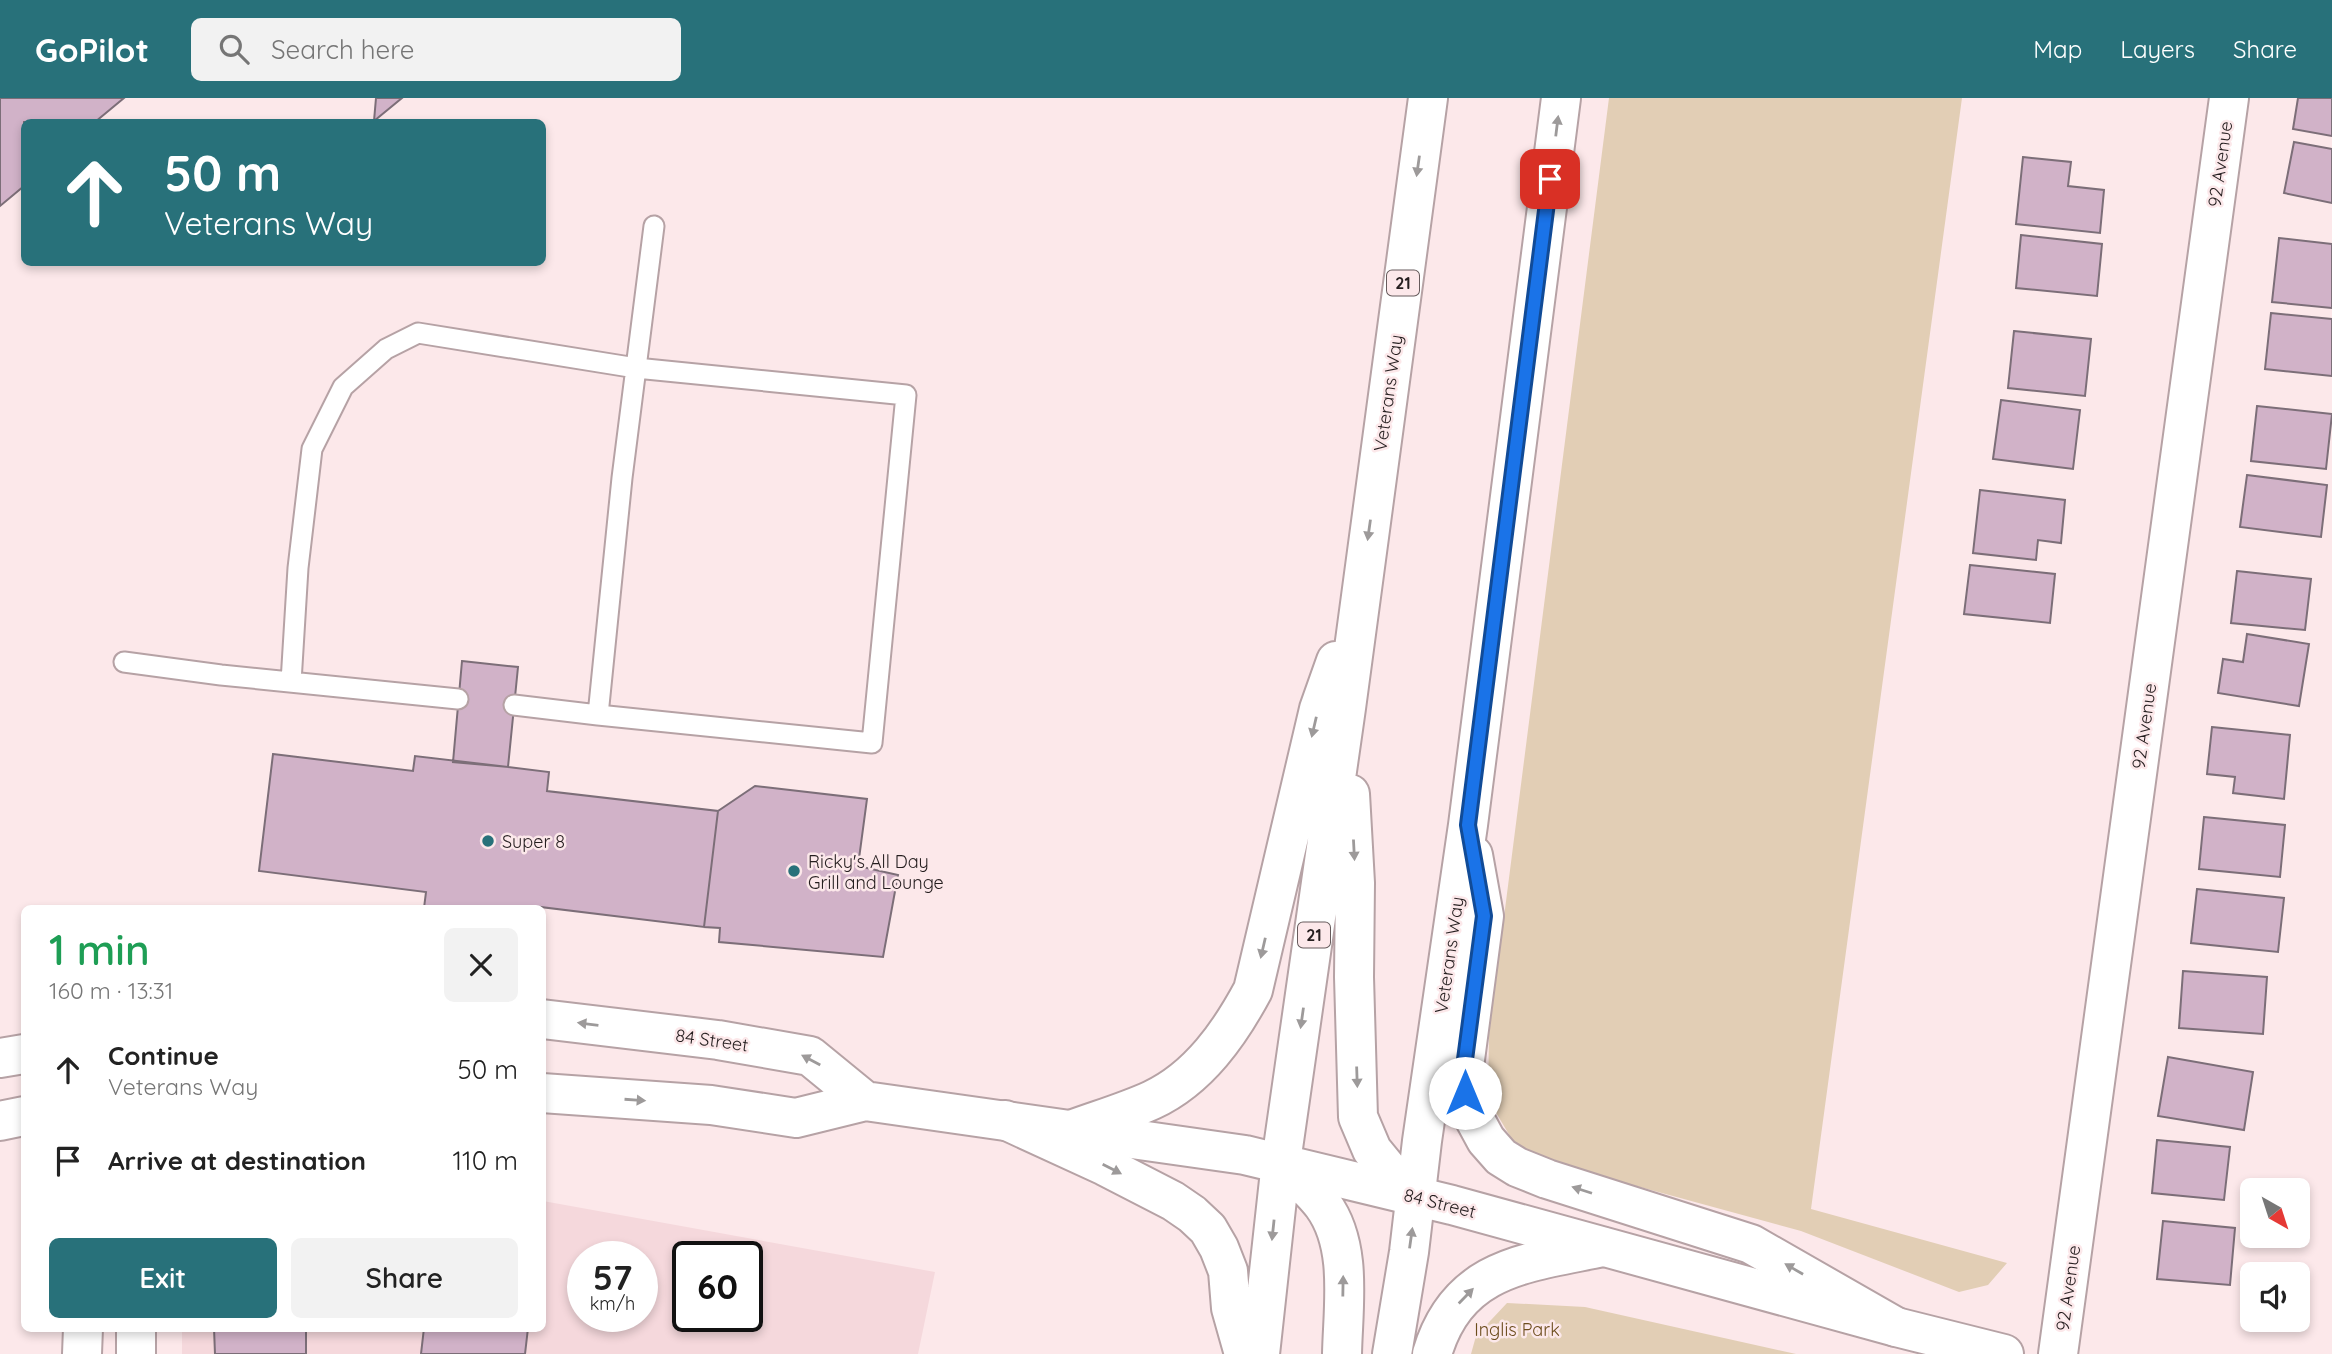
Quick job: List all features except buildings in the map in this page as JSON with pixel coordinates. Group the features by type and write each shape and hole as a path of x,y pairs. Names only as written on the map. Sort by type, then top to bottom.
{"main road":[{"name":"Veterans Way","path":"1259,1354 1281,1162 1346,708 1428,98"},
{"name":"Veterans Way","path":"1392,1354 1468,825 1561,98"},
{"name":"92 Avenue","path":"2058,1354 2229,98"},
{"path":"1071,1130 1153,1100 1185,1080 1236,1021 1253,990 1319,709 1361,593"},
{"path":"1346,708 1355,883 1354,977 1358,1117 1372,1150 1416,1198"},
{"path":"1468,825 1484,916 1464,1067 1465,1093 1486,1140 1501,1157 1517,1167 1547,1179 1751,1244 1896,1327"},
{"name":"84 Street","path":"546,1019 718,1040 810,1056 865,1101"},
{"path":"0,1059 21,1055"},
{"name":"84 Street","path":"546,1093 711,1105 796,1118 865,1101 1245,1155 1452,1205 2004,1354"},
{"path":"0,1121 21,1117"},
{"path":"1005,1120 1173,1201 1208,1229 1228,1271 1231,1307 1244,1354"},
{"path":"1281,1162 1307,1186 1324,1207 1339,1236 1343,1270 1342,1354"},
{"path":"1432,1354 1447,1319 1476,1285 1524,1264 1603,1247"},
{"path":"82,1354 83,1332"},
{"path":"135,1354 136,1332"}],"lane":[{"path":"598,715 622,478 654,226"},
{"path":"291,682 298,568 312,449 342,387 386,349 418,333 636,368 906,395 872,743 514,705"},
{"path":"124,662 458,699"}],"shaded area":[{"path":"546,1202 935,1272 918,1354 182,1354 182,1332 546,1332"}],"green space":[{"path":"1609,98 1962,98 1811,1209 2007,1263 1988,1285 1959,1292 1801,1231 1607,1178 1517,1148 1488,1099 1489,1034"},
{"name":"Inglis Park","path":"1507,1303 1585,1307 1796,1354 1471,1354 1476,1336"}],"place":[{"name":"Super 8","path":"488,841"},
{"name":"Ricky's All Day Grill and Lounge","path":"794,871"}],"route":[{"path":"1465,1093 1464,1067 1484,916 1468,825 1550,179"}]}
